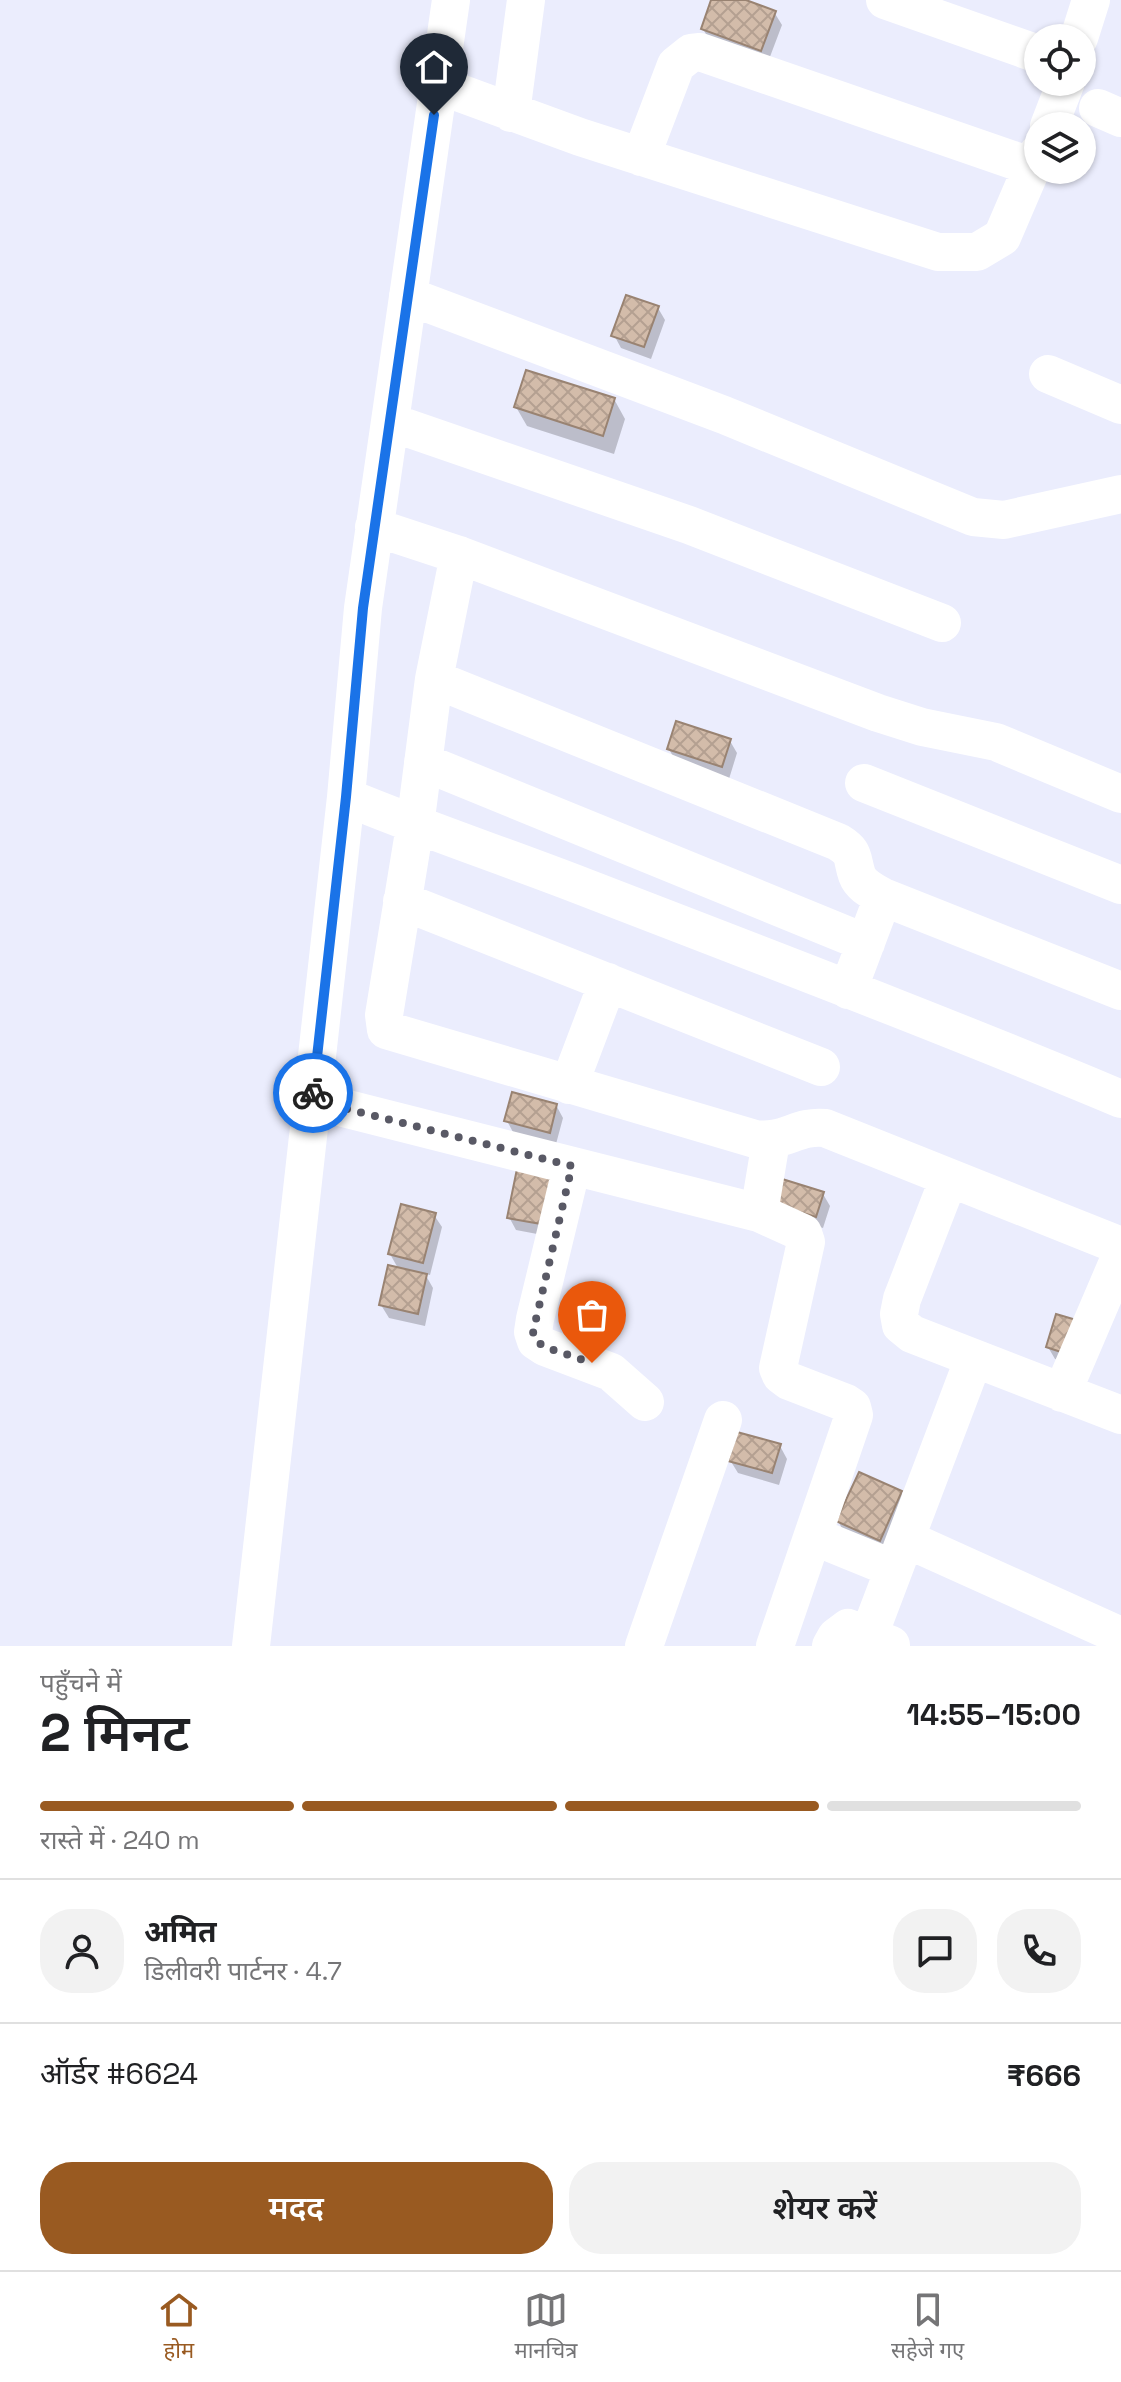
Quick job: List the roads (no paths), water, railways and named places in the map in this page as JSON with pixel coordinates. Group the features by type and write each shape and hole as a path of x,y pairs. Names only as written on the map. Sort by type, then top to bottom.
{"street":[{"path":"251,1646 346,797 363,608 451,0"},
{"path":"511,113 526,0"},
{"path":"885,0 1024,49"},
{"path":"1083,24 1091,0"},
{"path":"641,157 676,65 691,53 700,52 1024,156"},
{"path":"438,85 641,157 938,252 977,252 1002,237 1025,184"},
{"path":"408,296 724,415 973,517 1004,520 1121,494"},
{"path":"1048,374 1121,405"},
{"path":"390,422 689,525 942,623"},
{"path":"374,527 459,555 878,713 922,727 996,742 1121,794"},
{"path":"459,555 434,679 415,826 384,1015 386,1030 755,1139 771,1141 811,1126 825,1128 1121,1246"},
{"path":"434,679 838,842 854,856 857,876 863,885 883,897 1121,991"},
{"path":"423,762 866,943"},
{"path":"864,783 1121,885"},
{"path":"346,797 415,826 574,883 1121,1099"},
{"path":"848,990 883,897"},
{"path":"402,901 821,1067"},
{"path":"569,1085 608,982"},
{"path":"312,1100 759,1213 803,1233 806,1242 779,1358 781,1375 846,1403 852,1407 854,1415 775,1646"},
{"path":"759,1213 771,1141"},
{"path":"572,1166 533,1332 536,1341 545,1347 611,1372 645,1402"},
{"path":"949,1178 902,1299 899,1314 901,1325 912,1334 1121,1415"},
{"path":"1062,1393 1121,1255"},
{"path":"831,1646 836,1637 848,1628 882,1641 900,1554 974,1358"},
{"path":"656,1644 723,1420"},
{"path":"813,1536 900,1554 1121,1636"}]}
